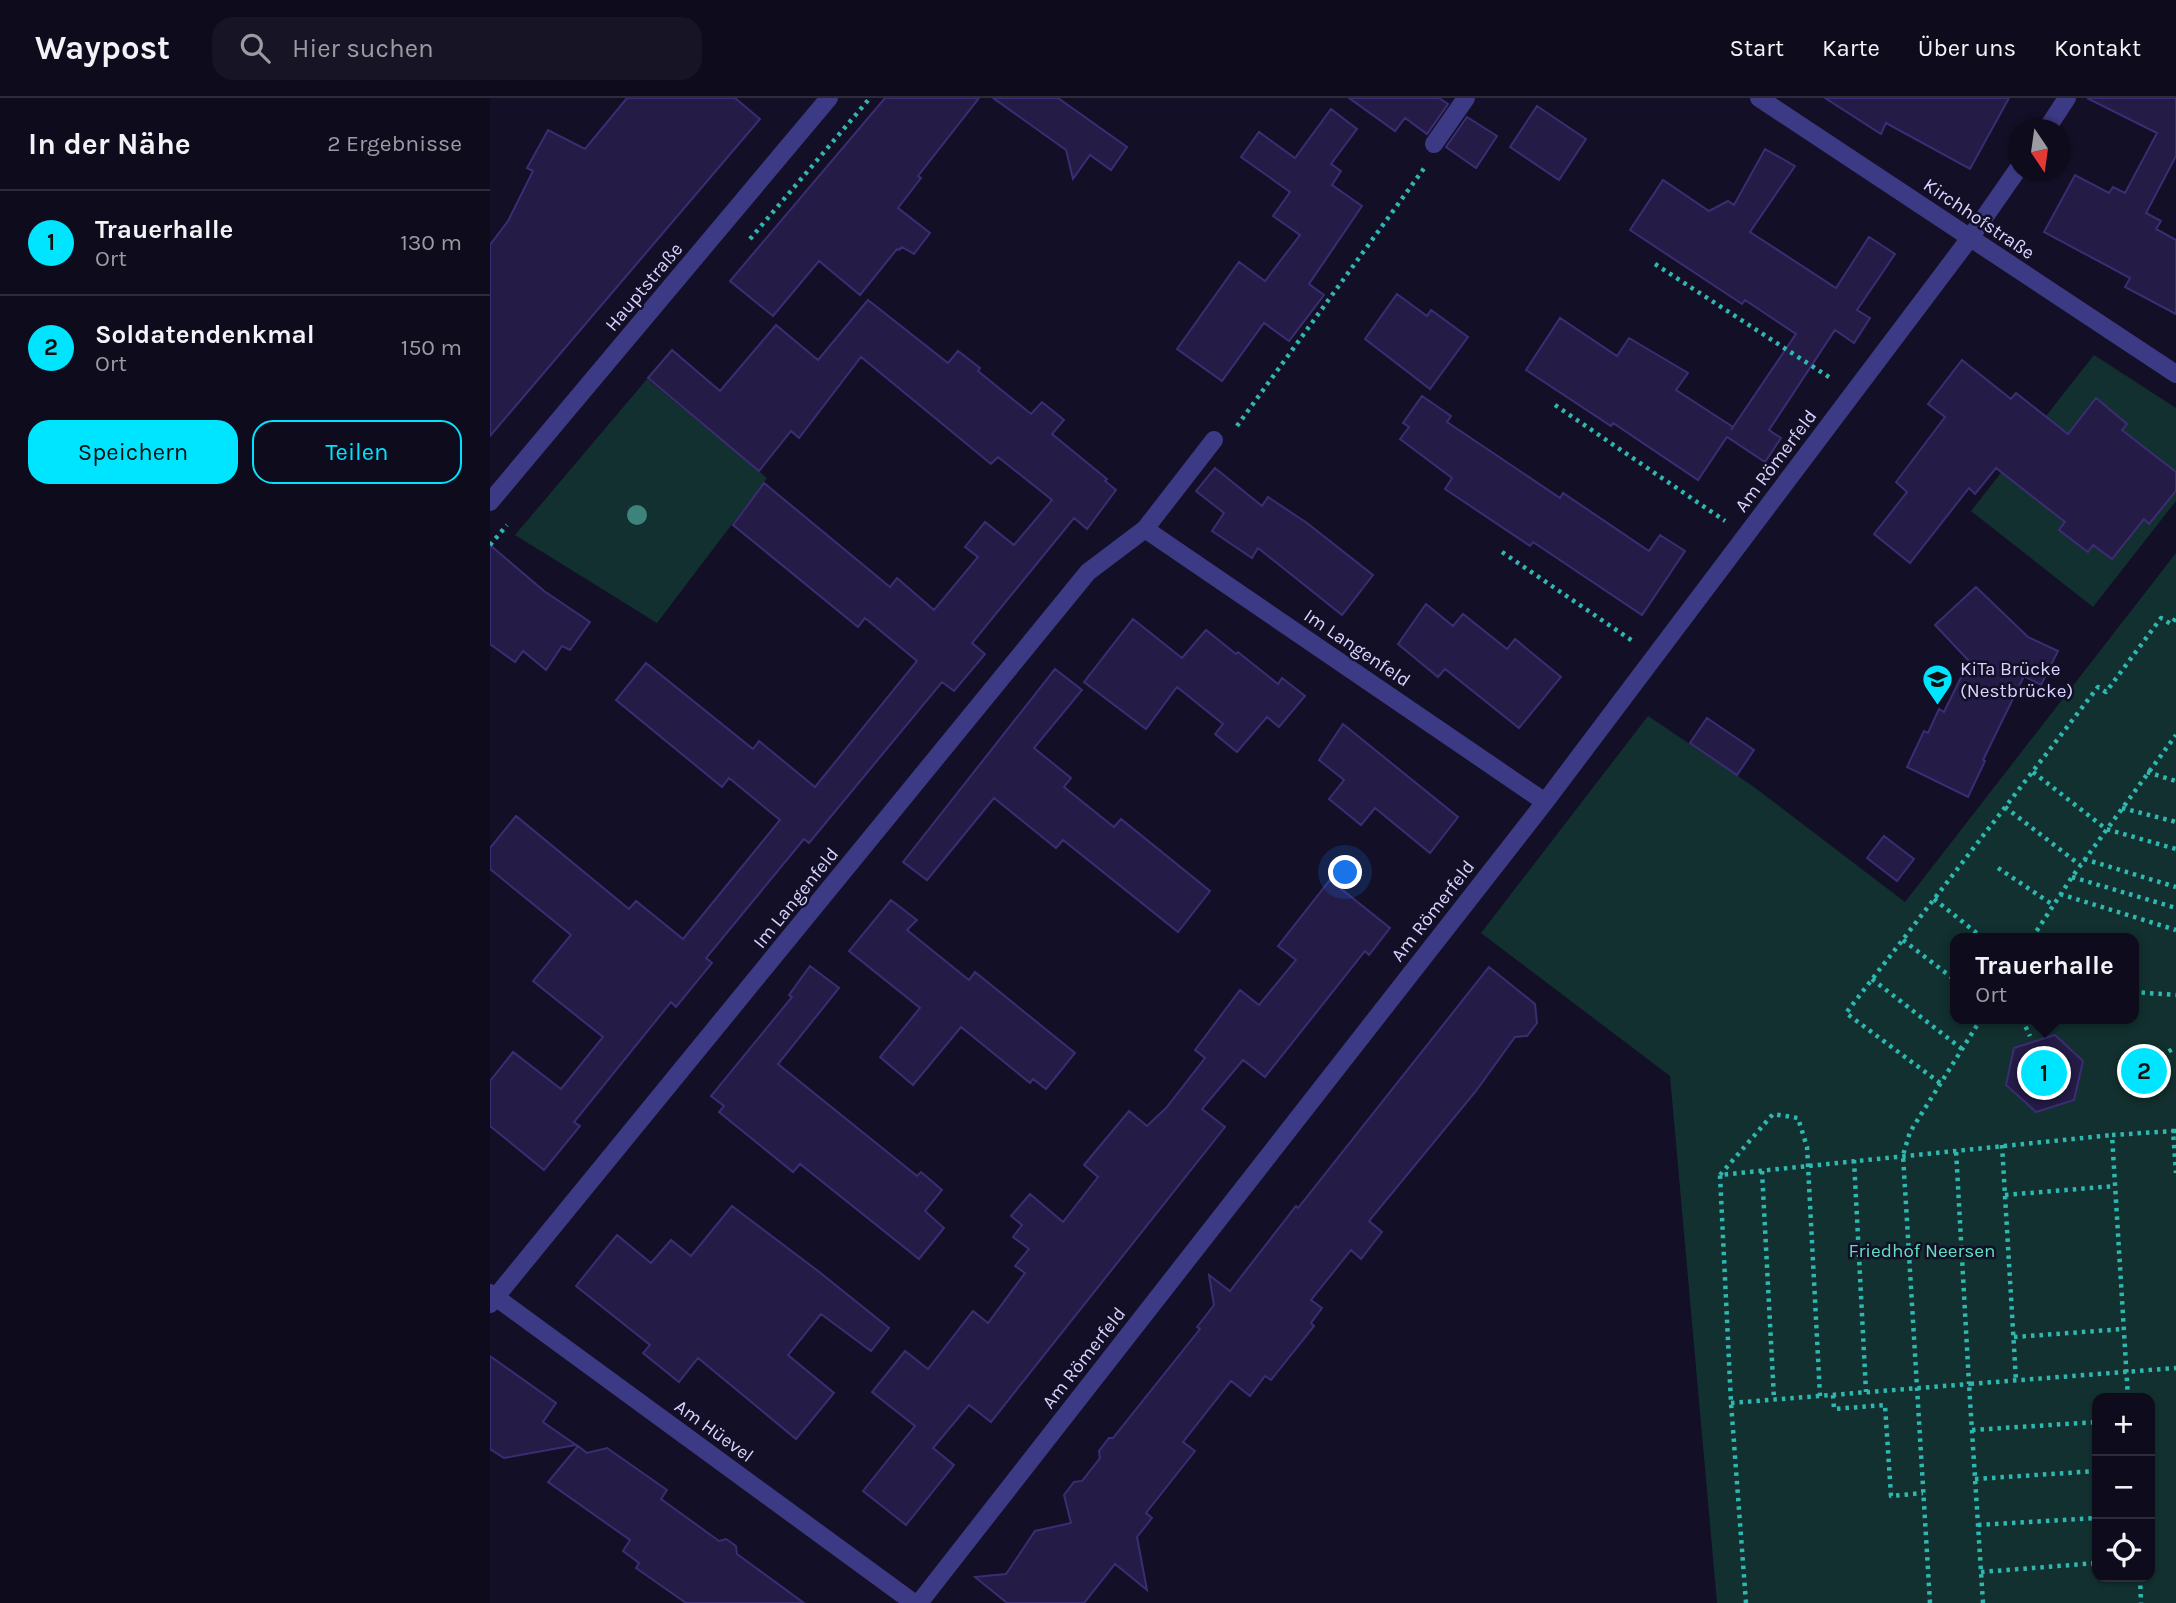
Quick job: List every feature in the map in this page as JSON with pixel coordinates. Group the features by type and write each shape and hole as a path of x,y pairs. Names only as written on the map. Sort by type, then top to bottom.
{"street":[{"name":"Hauptstraße","path":"490,502 829,98"},
{"path":"1434,144 1466,98"},
{"name":"Kirchhofstraße","path":"1759,98 2176,374"},
{"path":"2053,119 2067,98"},
{"name":"Am Römerfeld","path":"917,1603 1545,802 1970,238 2009,182"},
{"name":"Im Langenfeld","path":"492,1298 1088,572 1144,529 1214,440"},
{"name":"Im Langenfeld","path":"1144,529 1545,802"},
{"name":"Am Hüevel","path":"492,1298 917,1603"}],"path":[{"path":"1214,440 1226,440 1430,161 1434,144"},
{"path":"1656,264 1854,393"},
{"path":"1555,405 1746,536"},
{"path":"1502,552 1655,656"},
{"path":"1940,1083 1846,1013 2098,687 2106,692 2161,618 2171,624 2176,618"},
{"path":"2035,933 2084,859 2147,772 2173,743 2176,735"},
{"path":"2033,772 2106,829 2176,849"},
{"path":"2147,772 2176,781"},
{"path":"2005,807 2080,865"},
{"path":"2122,807 2176,822"},
{"path":"2084,859 2176,887"},
{"path":"1998,867 2053,905"},
{"path":"2072,877 2176,908"},
{"path":"2060,894 2176,930"},
{"path":"1934,899 1977,933"},
{"path":"1903,940 1950,976"},
{"path":"1872,979 1962,1049"},
{"path":"2139,992 2176,995"},
{"path":"1930,1603 1903,1155 1909,1132 1979,1024"},
{"path":"2024,1024 2030,1036"},
{"path":"2154,1060 2176,1047"},
{"path":"1746,1603 1731,1403 1720,1175 1773,1114 1798,1118 1807,1147 1820,1396"},
{"path":"1720,1175 2002,1145 2175,1131 2176,1173"},
{"path":"2112,1135 2128,1393"},
{"path":"2002,1145 2016,1381"},
{"path":"1956,1150 1983,1603"},
{"path":"1854,1160 1866,1392"},
{"path":"1762,1171 1774,1399"},
{"path":"2005,1195 2115,1186"},
{"path":"2014,1337 2124,1329"},
{"path":"1731,1403 2176,1368"},
{"path":"1833,1395 1834,1409 1885,1405 1891,1496 1923,1493"},
{"path":"1972,1430 2092,1422"},
{"path":"1975,1479 2092,1471"},
{"path":"1978,1525 2092,1518"},
{"path":"1981,1572 2092,1563"},
{"path":"2140,1582 2141,1603"}],"green space":[{"path":"2094,355 2176,408 2176,501 2093,607 1971,511"},
{"path":"647,379 767,478 657,623 515,535"},
{"name":"Friedhof Neersen","path":"2176,553 2176,1603 1717,1603 1670,1076 1481,933 1648,716 1754,787 1905,902"}],"building":[{"path":"627,98 735,98 760,119 490,436 490,245 508,221 533,171 527,168 548,130 585,149"},
{"path":"885,98 979,98 918,176 921,178 898,208 930,233 914,254 902,247 897,249 860,295 819,261 773,316 730,281"},
{"path":"993,98 1058,98 1127,147 1111,170 1090,155 1073,179 1066,150"},
{"path":"1349,98 1439,98 1448,104 1427,134 1405,118 1395,131"},
{"path":"1825,98 2009,98 1970,169 1886,123 1881,134"},
{"path":"2087,98 2176,98 2176,156 2146,213 2161,221 2156,229 2176,240 2176,314 2125,287 2130,278 2044,232 2075,175 2109,193 2113,187 2125,193 2157,133"},
{"path":"1537,106 1586,139 1559,180 1510,147"},
{"path":"1331,109 1357,129 1331,164 1341,171 1332,185 1362,206 1309,284 1324,295 1289,341 1264,323 1222,381 1177,349 1239,262 1265,281 1300,235 1273,216 1290,192 1241,157 1259,132 1295,158"},
{"path":"1467,117 1497,136 1476,168 1446,147"},
{"path":"1765,149 1795,166 1750,232 1836,288 1869,237 1895,254 1857,310 1870,318 1854,343 1835,330 1769,430 1781,438 1765,462 1727,437 1698,480 1613,423 1611,426 1526,370 1560,318 1617,356 1629,338 1688,373 1676,390 1733,427 1731,430 1796,334 1745,300 1742,304 1630,230 1663,180 1709,211 1728,201 1734,205"},
{"path":"1397,294 1427,316 1431,310 1468,337 1430,389 1365,339"},
{"path":"868,300 948,363 958,351 1031,414 1042,402 1064,420 1052,434 1107,479 1105,481 1116,490 1087,529 1074,518 972,643 985,654 954,691 942,682 809,843 804,839 706,958 712,963 676,1007 671,1002 574,1122 580,1126 544,1170 490,1126 490,1081 513,1052 561,1089 603,1037 533,981 571,935 490,869 490,848 516,816 629,909 636,901 683,939 780,820 729,778 722,787 616,700 646,663 753,749 759,741 815,787 917,661 865,618 858,627 733,525 764,483 890,587 897,578 934,610 978,557 965,547 985,522 1014,545 1052,500 998,457 991,464 861,357 799,438 791,431 759,471 648,378 672,350 720,391 776,325 818,360"},
{"path":"1962,360 2011,399 2016,393 2068,434 2096,398 2127,424 2122,430 2176,472 2176,491 2149,524 2144,519 2112,559 2093,545 2088,552 2059,530 2065,522 1996,468 1975,494 1969,488 1910,563 1874,534 1907,492 1896,482 1945,417 1928,404"},
{"path":"1422,396 1451,416 1447,422 1560,498 1563,493 1649,551 1660,535 1685,551 1642,615 1533,542 1530,546 1445,489 1452,478 1400,439 1409,427 1403,423"},
{"path":"1215,468 1262,506 1268,497 1307,523 1373,575 1342,615 1258,548 1252,558 1212,531 1224,513 1196,491"},
{"path":"490,545 544,591 590,622 570,650 562,646 546,670 523,651 515,662 490,644"},
{"path":"1976,587 2028,637 2058,651 2041,685 2024,676 1968,797 1907,767 1924,731 1928,733 1939,709 1944,712 1969,661 1935,625"},
{"path":"1426,604 1453,626 1463,614 1507,649 1515,639 1561,677 1519,728 1445,669 1438,677 1398,644"},
{"path":"1133,619 1182,658 1206,630 1278,684 1282,678 1305,696 1279,727 1267,717 1237,752 1215,734 1223,724 1177,687 1146,729 1084,682"},
{"path":"1055,669 1082,690 1034,748 1071,778 1064,787 1114,827 1121,819 1210,891 1178,932 1063,840 1056,848 994,798 927,880 903,862"},
{"path":"1707,718 1754,750 1737,775 1690,743"},
{"path":"1343,724 1458,817 1430,853 1375,808 1361,825 1329,799 1344,780 1319,760"},
{"path":"1884,836 1914,859 1897,881 1867,858"},
{"path":"1330,880 1390,928 1369,955 1365,951 1265,1077 1243,1060 1202,1109 1225,1127 991,1422 969,1405 933,1448 954,1465 906,1525 863,1491 915,1426 872,1392 905,1351 928,1369 973,1311 988,1323 1025,1273 1015,1266 1029,1249 1013,1237 1022,1225 1011,1216 1030,1194 1063,1222 1098,1177 1084,1165 1129,1111 1147,1126 1166,1108 1205,1058 1195,1050 1240,990 1259,1005 1296,960 1278,946"},
{"path":"891,900 917,920 907,930 969,980 975,972 1075,1053 1046,1089 1033,1079 1030,1083 961,1027 913,1085 880,1057 920,1008 849,951"},
{"path":"810,966 839,988 778,1064 917,1176 921,1172 942,1190 925,1211 944,1228 919,1259 800,1164 793,1172 719,1112 724,1106 711,1096 792,997 789,995"},
{"path":"1489,967 1535,1004 1537,1023 1527,1036 1515,1037 1476,1091 1369,1221 1382,1232 1361,1259 1351,1250 1311,1300 1322,1308 1311,1323 1314,1326 1271,1380 1265,1376 1250,1396 1231,1381 1183,1442 1195,1451 1146,1513 1152,1518 1137,1537 1147,1590 1115,1564 1084,1603 1007,1603 975,1577 1006,1574 1035,1531 1071,1523 1064,1495 1074,1482 1082,1481 1100,1458 1099,1451 1109,1438 1113,1438 1200,1329 1197,1327 1214,1305 1209,1275 1230,1291"},
{"path":"2055,1035 2083,1061 2074,1100 2036,1112 2006,1085 2014,1048"},
{"path":"732,1206 889,1328 871,1351 821,1314 788,1355 834,1393 796,1439 698,1358 679,1382 643,1353 650,1345 576,1286 617,1235 651,1263 671,1240 691,1256"},
{"path":"490,1356 556,1403 543,1422 576,1445 504,1458 490,1449"},
{"path":"578,1446 587,1453 607,1448 667,1490 661,1499 719,1541 726,1539 736,1546 737,1554 804,1603 686,1603 636,1568 639,1563 623,1551 630,1540 548,1482"}],"place":[{"name":"KiTa Brücke (Nestbrücke)","path":"1937,707"},
{"name":"Soldatendenkmal","path":"2144,1071"},
{"name":"Trauerhalle","path":"2044,1073"}]}
